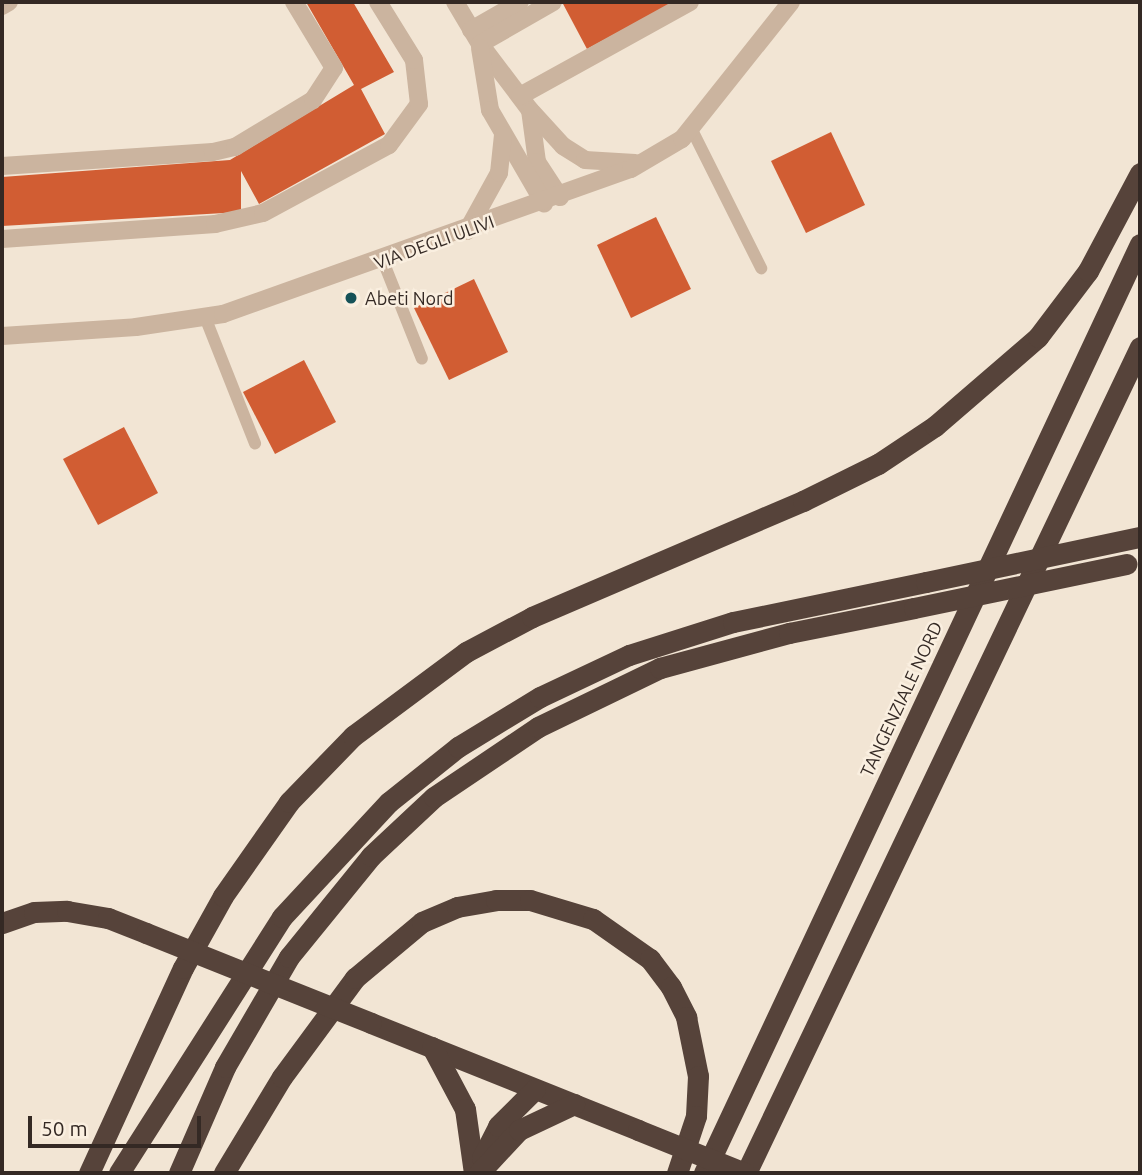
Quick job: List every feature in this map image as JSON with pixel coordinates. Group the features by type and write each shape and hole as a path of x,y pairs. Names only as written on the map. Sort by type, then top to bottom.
{"highway":[{"path":"89,1173 183,968 223,896 289,802 353,736 412,688 499,635 803,501 878,464 935,426 1038,337 1088,271 1140,173"},
{"name":"TANGENZIALE NORD","path":"704,1173 1140,244"},
{"path":"2,923 34,912 67,911 108,918 745,1173 1140,347"},
{"path":"1111,410 1140,359"},
{"path":"119,1173 282,917 389,802 458,747 540,697 629,655 733,622 1140,537"},
{"path":"179,1173 225,1067 289,957 371,856 434,797 538,726 660,668 775,636 1134,563"},
{"path":"224,1173 282,1077 355,978 422,922 457,907 496,900 530,900 593,919 650,959 671,987 686,1017 698,1076 696,1116 677,1173"},
{"path":"432,1047 466,1109 477,1173"},
{"path":"477,1173 489,1138 535,1089"},
{"path":"477,1173 520,1130 574,1104"}],"street":[{"path":"2,6 9,2"},
{"path":"2,166 213,152 235,146 313,100 334,68 294,2"},
{"path":"2,239 215,224 264,213 389,145 419,104 414,60 378,2"},
{"path":"455,2 476,37 525,103 563,146 585,160 646,163"},
{"path":"476,37 520,2"},
{"path":"476,37 553,2"},
{"path":"525,103 690,2"},
{"name":"VIA DEGLI ULIVI","path":"2,336 205,317 383,261 646,163 691,128 791,2"},
{"path":"476,37 491,110 503,135 552,200"},
{"path":"525,103 537,162 552,200"},
{"path":"467,231 499,173 503,135"}],"lane":[{"path":"691,128 761,268"},
{"path":"383,261 422,359"},
{"path":"205,317 255,443"}],"building":[{"path":"306,2 353,2 394,72 361,89 385,134 259,204 241,171 241,212 2,226 2,177 230,160 354,85"},
{"path":"562,2 675,2 587,49"},
{"path":"831,132 865,205 806,233 771,161"},
{"path":"656,217 691,289 631,318 597,245"},
{"path":"474,279 508,352 449,380 414,308"},
{"path":"304,360 336,422 275,454 243,392"},
{"path":"124,427 158,493 98,525 63,459"}],"place":[{"name":"Abeti Nord","path":"351,298"}]}
